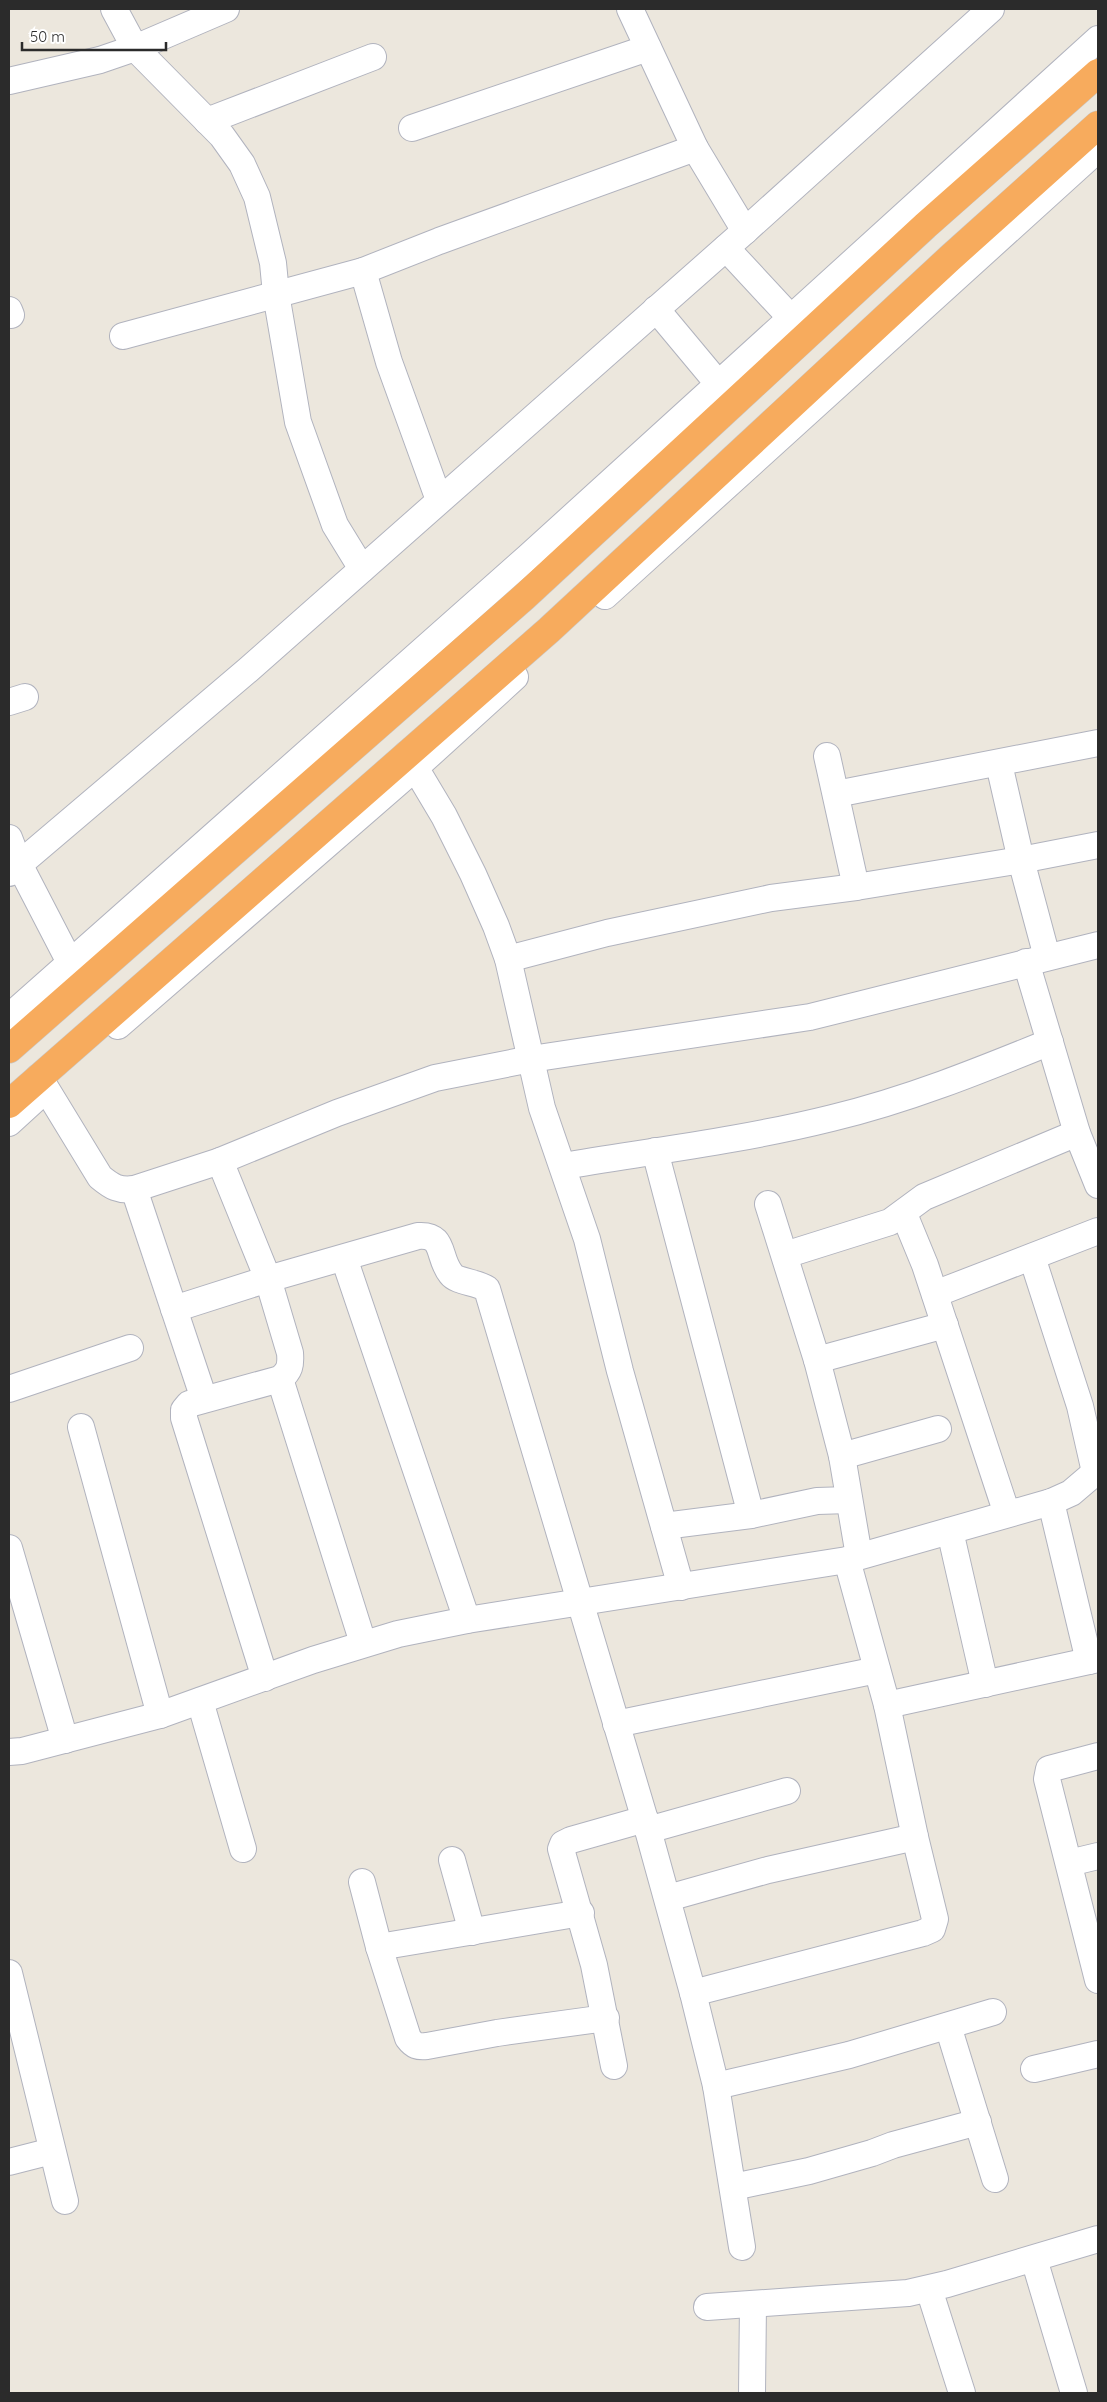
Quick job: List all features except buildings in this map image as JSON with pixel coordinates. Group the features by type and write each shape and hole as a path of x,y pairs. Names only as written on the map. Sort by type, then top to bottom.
{"highway":[{"path":"9,1049 76,974 524,597 727,394 800,328 925,226 1098,72"},
{"path":"9,1104 43,1083 411,761 556,623 950,258 1098,125"}],"street":[{"path":"114,9 135,48 222,136 242,164 257,198 274,263 276,294 298,422 336,526 362,569"},
{"path":"9,81 100,60 135,48 226,9"},
{"path":"630,9 736,240 800,328 1098,39"},
{"path":"14,868 248,670 736,240 991,9"},
{"path":"412,128 648,48"},
{"path":"207,121 373,57"},
{"path":"124,336 363,271 695,148"},
{"path":"680,1587 620,1371 587,1239 542,1108 508,960 496,926 473,874 444,816 411,761 1098,149"},
{"path":"363,271 388,362 439,500"},
{"path":"656,309 727,394"},
{"path":"836,794 999,764 1098,742"},
{"path":"827,756 856,888"},
{"path":"999,764 1021,860 1050,1042 1078,1133 1098,1184"},
{"path":"9,838 14,868 76,974 9,1017"},
{"path":"508,960 607,933 704,911 771,898 856,888 1021,860 1098,844"},
{"path":"9,1123 43,1083 100,1177 111,1186 121,1190 134,1189 220,1161 337,1114 435,1078 531,1059 810,1017 1098,945"},
{"path":"563,1166 832,1118 960,1078 1050,1042"},
{"path":"786,1254 890,1222 904,1214 924,1197 1078,1133"},
{"path":"655,1151 751,1516"},
{"path":"220,1161 268,1279 290,1353 291,1364 288,1372 280,1379 190,1404 184,1410 184,1418 265,1678"},
{"path":"134,1189 204,1399"},
{"path":"693,1993 923,1934 932,1929 936,1920 915,1837 853,1558 849,1500 842,1456 817,1360 786,1254 768,1204"},
{"path":"904,1214 935,1294 1007,1514"},
{"path":"935,1294 1098,1231"},
{"path":"174,1309 268,1279 418,1236 429,1236 435,1239 451,1275 458,1279 479,1284 487,1290 668,1898 716,2086 742,2247"},
{"path":"9,1752 22,1751 160,1715 363,1643 467,1620 853,1558 1051,1502 1071,1493 1097,1472 1089,1402 1032,1257"},
{"path":"344,1258 467,1620"},
{"path":"817,1360 945,1324"},
{"path":"9,1387 130,1348"},
{"path":"280,1379 363,1643"},
{"path":"81,1427 160,1715"},
{"path":"842,1456 938,1429"},
{"path":"664,1526 751,1516 817,1501 849,1500"},
{"path":"887,1705 1094,1660 1051,1502"},
{"path":"950,1531 986,1684"},
{"path":"9,1548 65,1740"},
{"path":"616,1724 878,1670"},
{"path":"200,1702 243,1849"},
{"path":"1098,1756 1049,1769 1047,1779 1095,1953 1098,1980"},
{"path":"614,2066 606,2018 581,1914 562,1857 563,1844 787,1791"},
{"path":"668,1898 768,1870 915,1837"},
{"path":"1069,1863 1098,1856"},
{"path":"452,1860 472,1932"},
{"path":"362,1882 379,1946 408,2038 419,2047 542,2026 606,2018"},
{"path":"379,1946 581,1914"},
{"path":"9,1972 18,2052 52,2151 65,2201"},
{"path":"716,2086 849,2054 993,2012"},
{"path":"948,2026 996,2178"},
{"path":"1034,2069 1098,2055"},
{"path":"732,2187 810,2171 893,2145 978,2122"},
{"path":"9,2162 52,2151"},
{"path":"707,2307 908,2293 929,2289 1098,2239"},
{"path":"1034,2259 1074,2393"},
{"path":"929,2289 962,2393"},
{"path":"752,2393 753,2304"}]}
